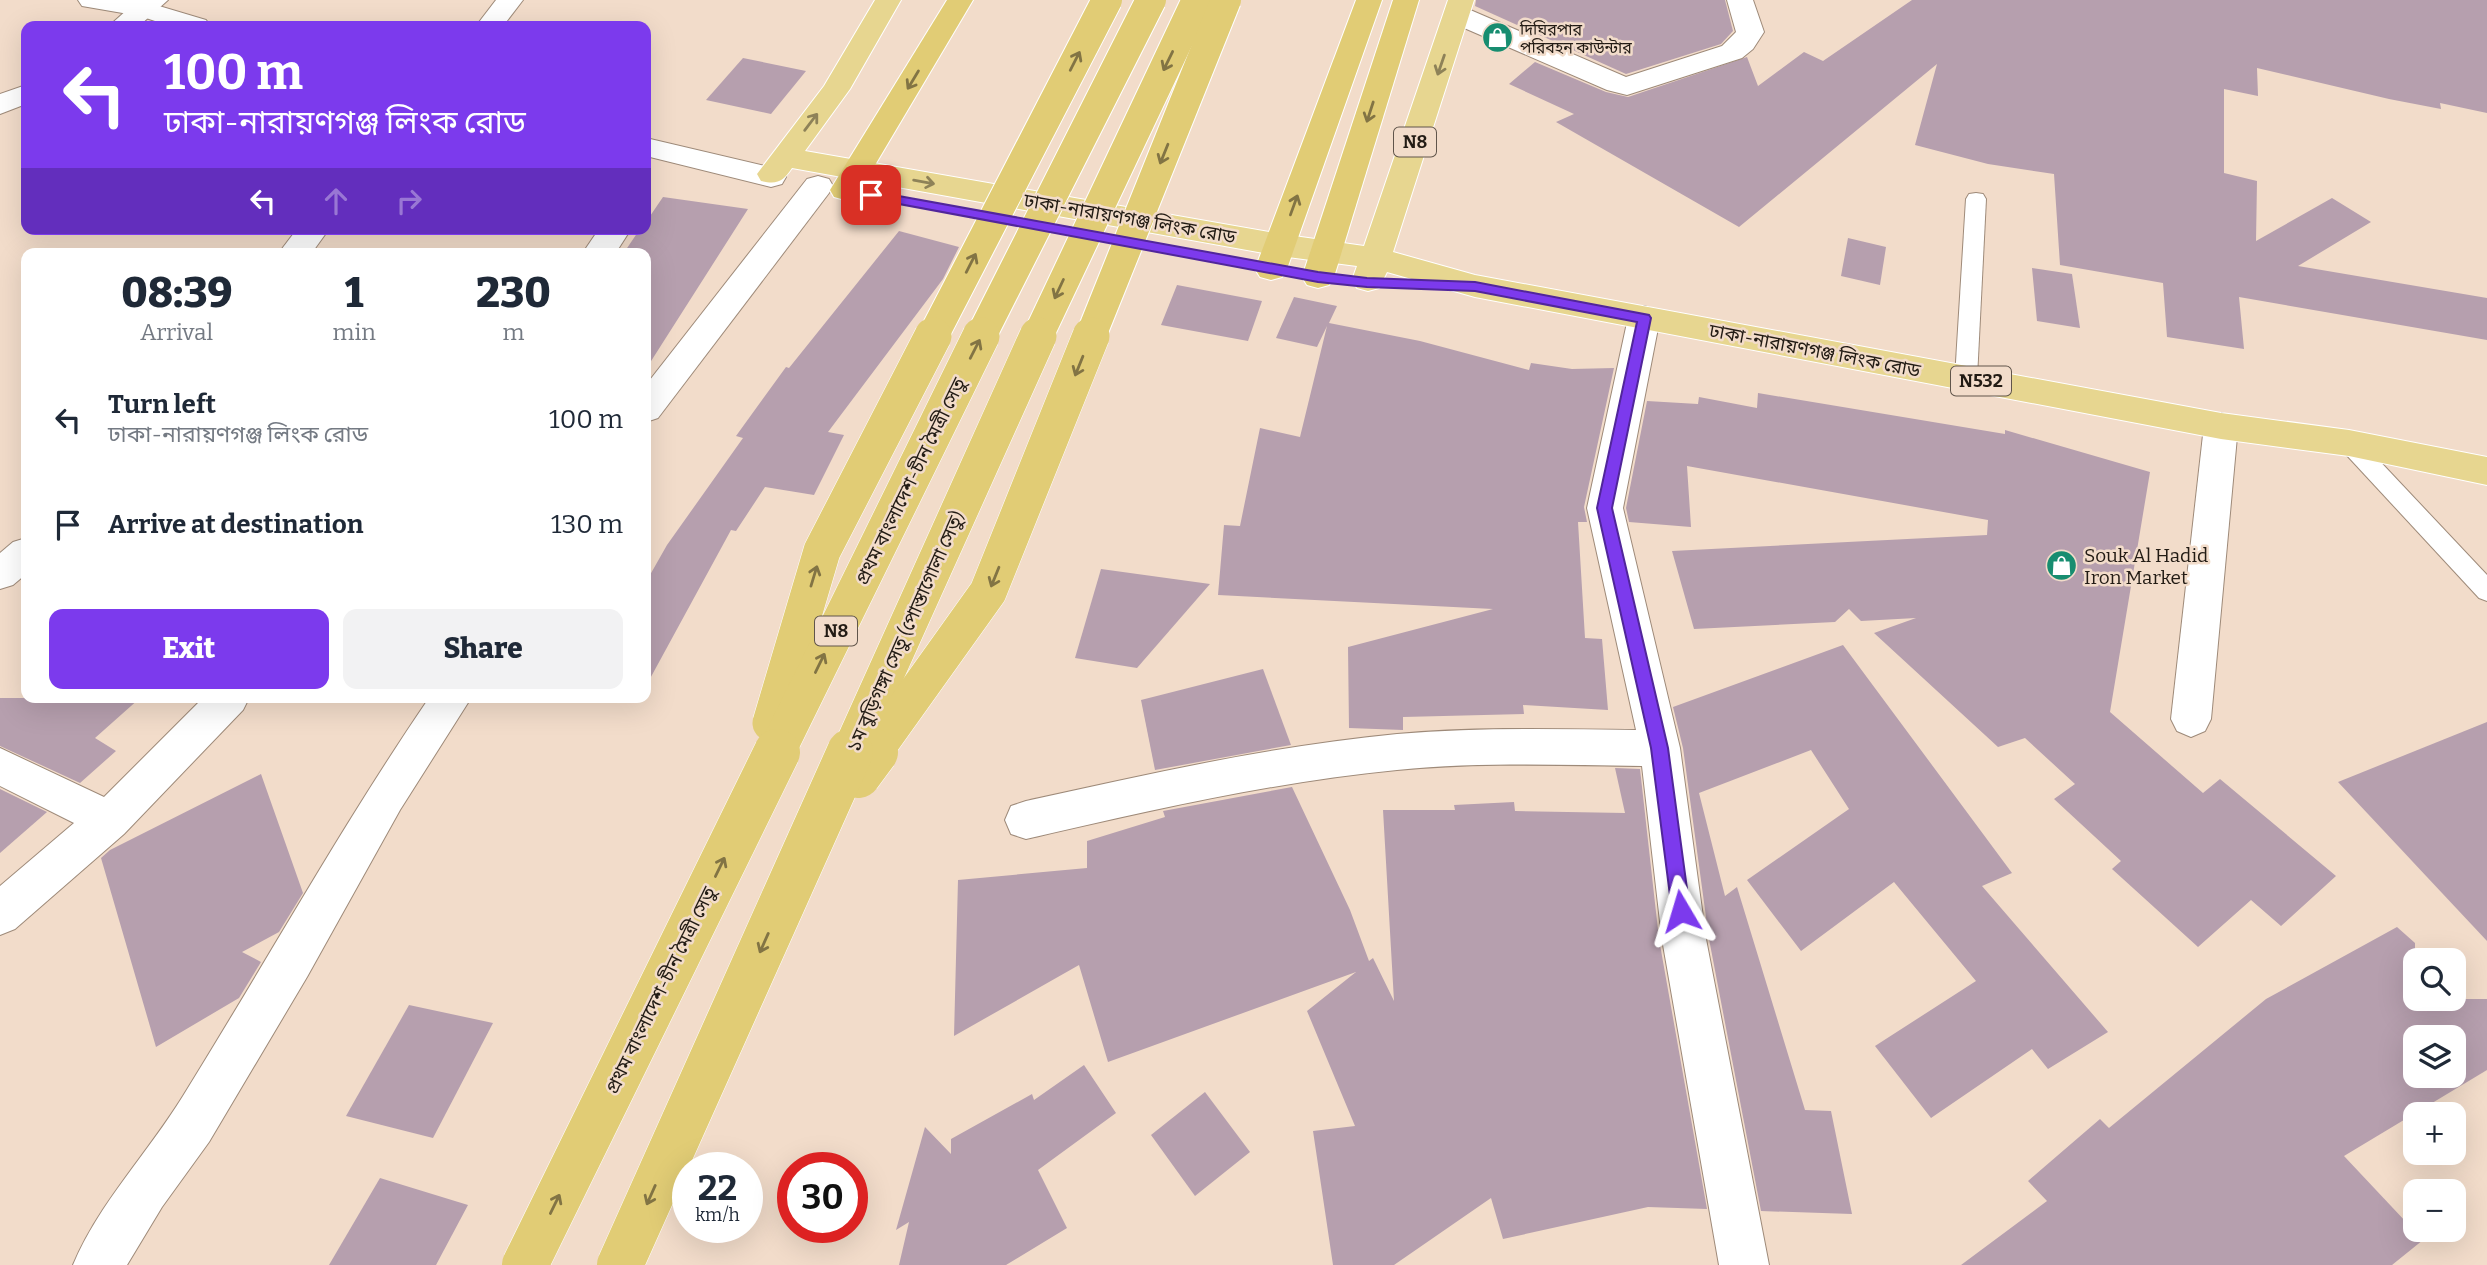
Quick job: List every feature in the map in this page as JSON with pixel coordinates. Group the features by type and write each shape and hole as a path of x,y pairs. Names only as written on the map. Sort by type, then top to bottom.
{"highway":[{"path":"777,167 836,89 888,0"},
{"path":"838,178 939,0"},
{"path":"838,178 960,0"},
{"path":"739,829 822,551 1107,0"},
{"name":"প্রথম বাংলাদেশ-চীন মৈত্রী সেতু","path":"525,1265 946,406 1152,0"},
{"name":"১ম বুড়িগঙ্গা সেতু (পোস্তাগোলা সেতু)","path":"620,1265 1038,335 1197,0"},
{"path":"808,846 988,592 1226,0"},
{"path":"1275,257 1370,0"},
{"path":"1322,264 1406,0"},
{"name":"N8","path":"1372,270 1460,7"},
{"name":"ঢাকা-নারায়ণগঞ্জ লিংক রোড","path":"777,167 1275,257 1475,286 2221,426 2349,443 2487,471"}],"street":[{"path":"91,0 150,5 186,21"},
{"path":"493,21 510,0"},
{"path":"1460,7 1617,84 1627,86 1732,52 1743,43 1750,32 1740,0"},
{"path":"129,21 150,5"},
{"path":"0,105 21,96"},
{"path":"660,150 777,167"},
{"path":"651,403 838,178"},
{"path":"1644,318 1605,508 1660,748 1685,939 1744,1265"},
{"path":"2191,719 2221,426"},
{"path":"0,574 21,557"},
{"path":"0,914 110,820 224,703"},
{"path":"97,1265 122,1224 192,1125 291,962 385,797 448,703"},
{"path":"1026,820 1147,793 1363,756 1467,749 1660,748"},
{"path":"0,766 110,820"}],"lane":[{"path":"1966,379 1976,199"},
{"path":"2349,443 2487,591"}],"building":[{"path":"1476,0 1725,0 1733,31 1721,44 1626,74 1475,6"},
{"path":"1912,0 2487,0 2487,113 2440,103 2441,109 2389,99 2257,68 2258,96 2224,89 2224,173 2257,181 2256,241 2332,198 2371,222 2298,266 2487,298 2487,340 2239,297 2244,349 2167,337 2163,283 2060,265 2054,174 1988,164 1915,145 1937,64 1739,227 1556,122 1574,114 1509,84 1535,62 1606,92 1628,97 1747,57 1758,86 1804,52 1823,61"},
{"path":"743,58 806,71 771,114 706,100"},
{"path":"663,197 748,209 651,361 651,248 627,248 636,235 651,235 651,215"},
{"path":"899,231 959,247 943,279 828,432 844,435 814,495 765,487 736,531 731,530 651,677 651,573 667,545 743,438 736,436 786,367 789,368"},
{"path":"1848,238 1886,247 1880,285 1841,276"},
{"path":"2032,268 2072,274 2080,328 2037,321"},
{"path":"1177,285 1262,301 1248,341 1161,325"},
{"path":"1294,297 1337,306 1329,323 1420,341 1529,370 1531,363 1572,369 1614,368 1584,507 1587,522 1578,522 1585,638 1602,639 1608,710 1523,705 1524,714 1403,717 1403,730 1349,728 1348,647 1493,609 1218,595 1224,525 1240,526 1260,428 1300,437 1327,326 1317,347 1276,338"},
{"path":"1758,393 2005,434 2005,430 2150,472 2110,712 2203,793 2220,779 2336,876 2281,926 2251,900 2198,947 2112,869 2121,861 2054,799 2075,784 2025,738 1998,747 1874,633 1916,618 1861,621 1849,609 1835,622 1694,629 1672,551 1987,535 1988,520 1687,466 1691,527 1629,522 1626,508 1647,401 1698,404 1699,397 1757,408"},
{"path":"1101,569 1210,584 1137,668 1075,658"},
{"path":"1843,645 2012,873 1982,886 2108,1032 2048,1069 2032,1049 1931,1118 1875,1046 1976,981 1894,882 1801,951 1747,880 1849,809 1811,750 1699,793 1725,896 1737,887 1805,1110 1831,1111 1852,1214 1761,1211 1709,939 1683,748 1673,707"},
{"path":"1263,669 1291,745 1155,770 1141,700"},
{"path":"0,698 21,698 21,703 134,703 95,738 116,751 80,783 0,746"},
{"path":"2487,722 2487,941 2338,782"},
{"path":"1615,768 1640,769 1659,939 1707,1209 1648,1207 1503,1239 1491,1198 1394,1265 1333,1265 1313,1131 1355,1126 1307,1011 1356,972 1108,1062 1079,965 954,1036 958,880 1087,868 1087,841 1165,817 1163,811 1292,787 1350,910 1369,961 1373,958 1394,1001 1383,810 1455,810 1454,805 1514,802 1515,811 1625,813"},
{"path":"261,774 303,893 279,932 242,952 261,962 239,998 156,1047 101,858 110,850"},
{"path":"0,789 47,812 0,853"},
{"path":"2397,927 2415,943 2415,948 2403,948 2403,1011 2466,1011 2466,999 2487,999 2487,1070 2466,1083 2466,1025 2403,1025 2403,1088 2457,1088 2434,1102 2403,1102 2403,1121 2344,1156 2403,1219 2403,1242 2421,1242 2392,1265 1961,1265 2047,1201 2028,1181 2100,1119 2109,1128 2266,999"},
{"path":"409,1005 493,1023 433,1138 346,1116"},
{"path":"1084,1065 1116,1113 1038,1170 1067,1228 1006,1265 899,1265 909,1222 896,1230 925,1127 951,1154 951,1139 1032,1094 1034,1100"},
{"path":"1205,1092 1250,1152 1195,1196 1151,1135"},
{"path":"380,1178 468,1205 436,1265 329,1265"}],"place":[{"name":"দিঘিরপার পরিবহন কাউন্টার","path":"1497,38"},
{"name":"Souk Al Hadid Iron Market","path":"2061,566"}],"route":[{"path":"871,195 1318,277 1367,283 1475,286 1644,318 1605,508 1660,748 1681,911"}]}
